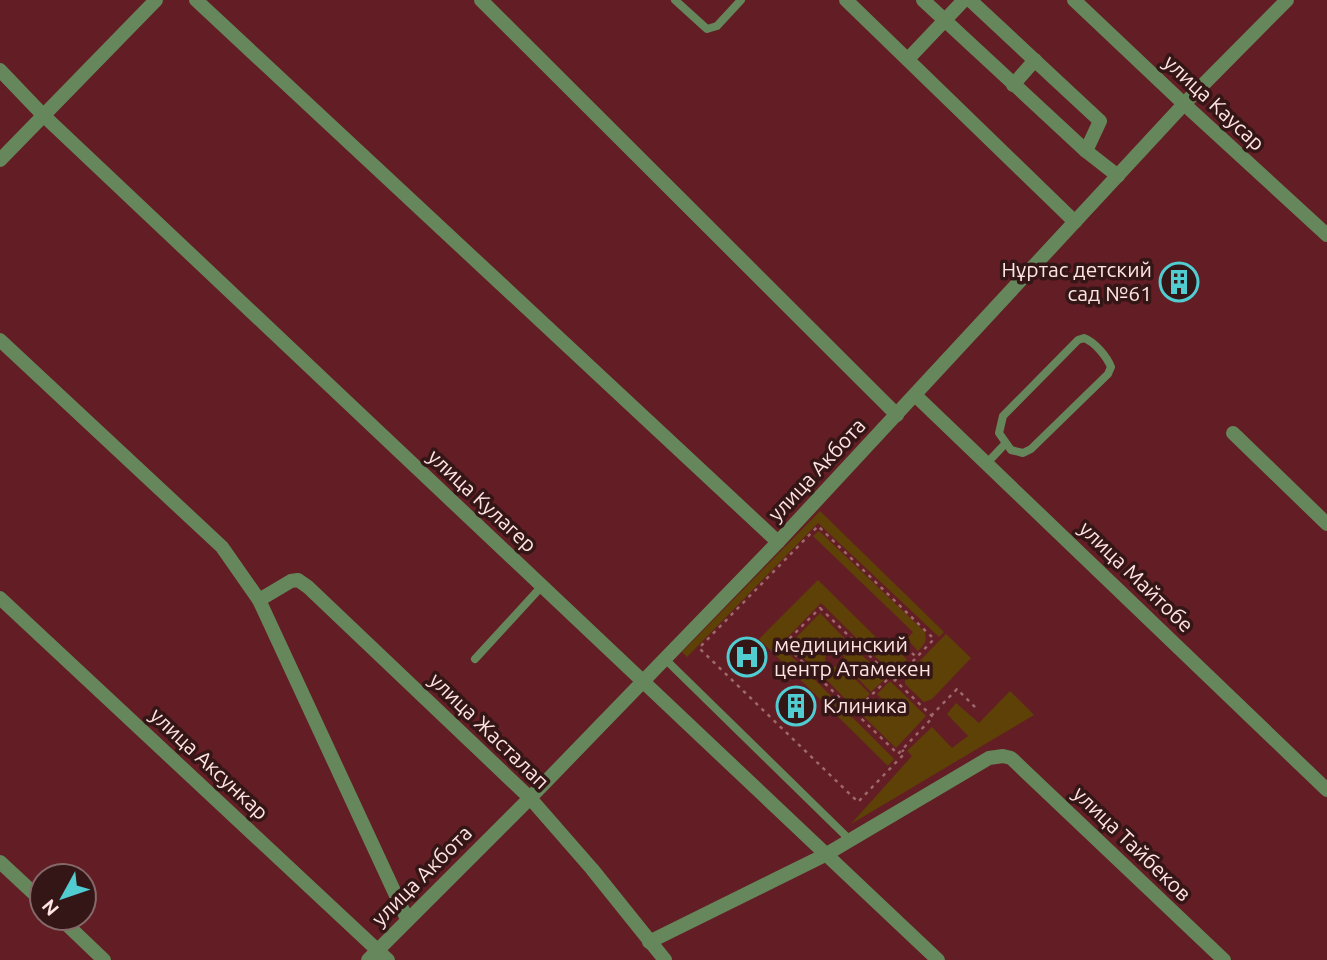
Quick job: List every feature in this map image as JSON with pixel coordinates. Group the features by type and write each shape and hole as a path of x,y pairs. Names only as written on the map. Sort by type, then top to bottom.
{"street":[{"path":"0,160 156,0"},
{"path":"196,0 778,542"},
{"path":"481,0 897,415"},
{"path":"846,0 1075,222"},
{"path":"923,0 1086,151 1118,176"},
{"path":"908,60 964,0"},
{"path":"970,0 1100,121 1086,151"},
{"name":"улица Каусар","path":"1074,0 1327,235"},
{"name":"улица Акбота","path":"378,957 407,919 644,682 897,415 1184,104 1287,0"},
{"path":"1013,85 1035,60"},
{"path":"0,61 3,73"},
{"name":"улица Кулагер","path":"3,73 42,114 938,960"},
{"path":"0,340 222,547 259,600 407,919"},
{"name":"улица Майтобе","path":"915,395 1327,790"},
{"path":"1233,433 1327,524"},
{"name":"улица Жасталап","path":"259,600 291,581 298,580 308,587 530,798 592,869 665,960"},
{"name":"улица Аксункар","path":"0,598 378,957"},
{"name":"улица Тайбеков","path":"851,841 989,758 1003,755 1011,758 1224,960"},
{"path":"649,942 851,841"},
{"path":"0,862 28,888"},
{"path":"75,932 104,960"}],"lane":[{"path":"675,0 706,29 717,26 741,0"},
{"path":"1084,338 1091,341 1111,364 1108,374 1031,449 1016,453 1005,444 999,433 1003,416 1079,340 1084,338"},
{"path":"987,463 1005,444"},
{"path":"475,659 542,586"},
{"path":"665,659 851,841"}],"path":[{"path":"895,680 934,639 818,526 699,648 858,803 905,753 902,750"},
{"path":"931,716 820,608 784,644 898,754 957,689 978,710"},
{"path":"906,647 917,658"},
{"path":"854,712 891,676"}],"shaded area":[{"path":"820,511 944,632 939,637 818,523 687,657 682,652"},
{"path":"819,531 925,632 925,642 918,651 907,639 913,632 813,536"},
{"path":"818,580 893,654 898,650 907,660 893,674 821,603 780,645 894,759 888,766 759,639"},
{"path":"820,613 847,641 839,649 827,651 826,662 817,672 790,644"},
{"path":"946,634 971,658 932,699 924,702 905,684 905,676"},
{"path":"849,643 886,678 871,692 843,663 842,651"},
{"path":"828,665 841,665 870,694 854,708 820,673"},
{"path":"890,681 926,716 896,748 859,712 873,698 878,704 882,699 877,694"},
{"path":"1010,691 1034,715 851,824 912,756 907,751 932,727 952,748 968,736 947,714 956,703 979,723"}],"place":[{"name":"Нұртас детский сад №61","path":"1179,282"},
{"name":"медицинский центр Атамекен","path":"747,657"},
{"name":"Клиника","path":"796,706"}]}
